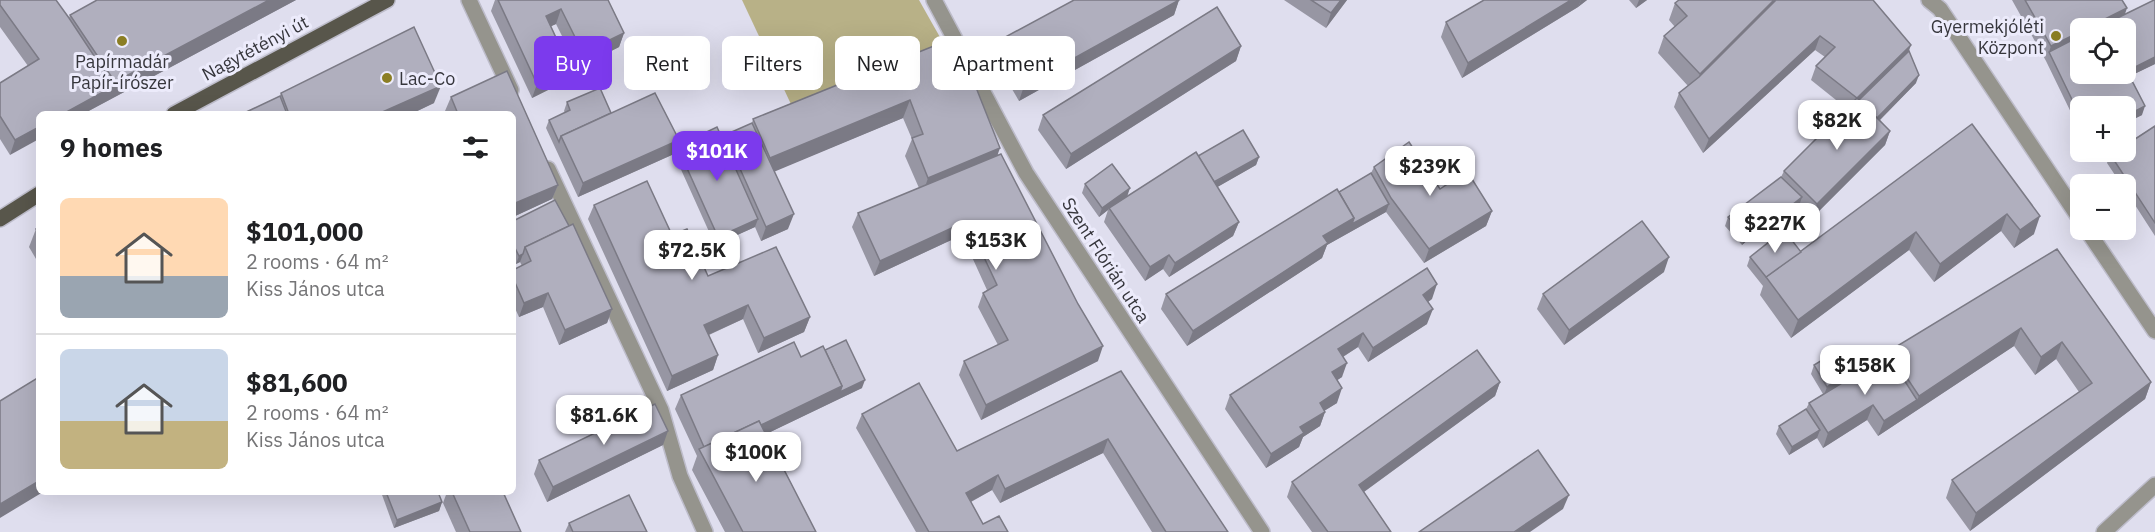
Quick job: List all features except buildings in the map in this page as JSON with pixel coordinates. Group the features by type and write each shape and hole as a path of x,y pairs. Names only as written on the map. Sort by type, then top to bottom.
{"main road":[{"name":"Nagytétényi út","path":"180,111 387,0"},
{"path":"0,219 36,196"}],"street":[{"path":"469,0 517,102"},
{"name":"Szent Flórián utca","path":"934,0 1026,173 1262,532"},
{"path":"1936,3 2070,204"},
{"path":"542,155 661,410 680,476 705,532"},
{"path":"2094,240 2155,331"},
{"path":"2104,532 2155,485"}],"shaded area":[{"path":"742,0 919,0 939,36 932,36 932,62 920,67 920,36 835,36 835,90 864,90 797,117 784,90 823,90 823,36 759,36"}],"place":[{"name":"Gyermekjóléti Központ","path":"2056,36"},
{"name":"Papírmadár Papír-írószer","path":"122,41"},
{"name":"Lac-Co","path":"387,78"}]}
